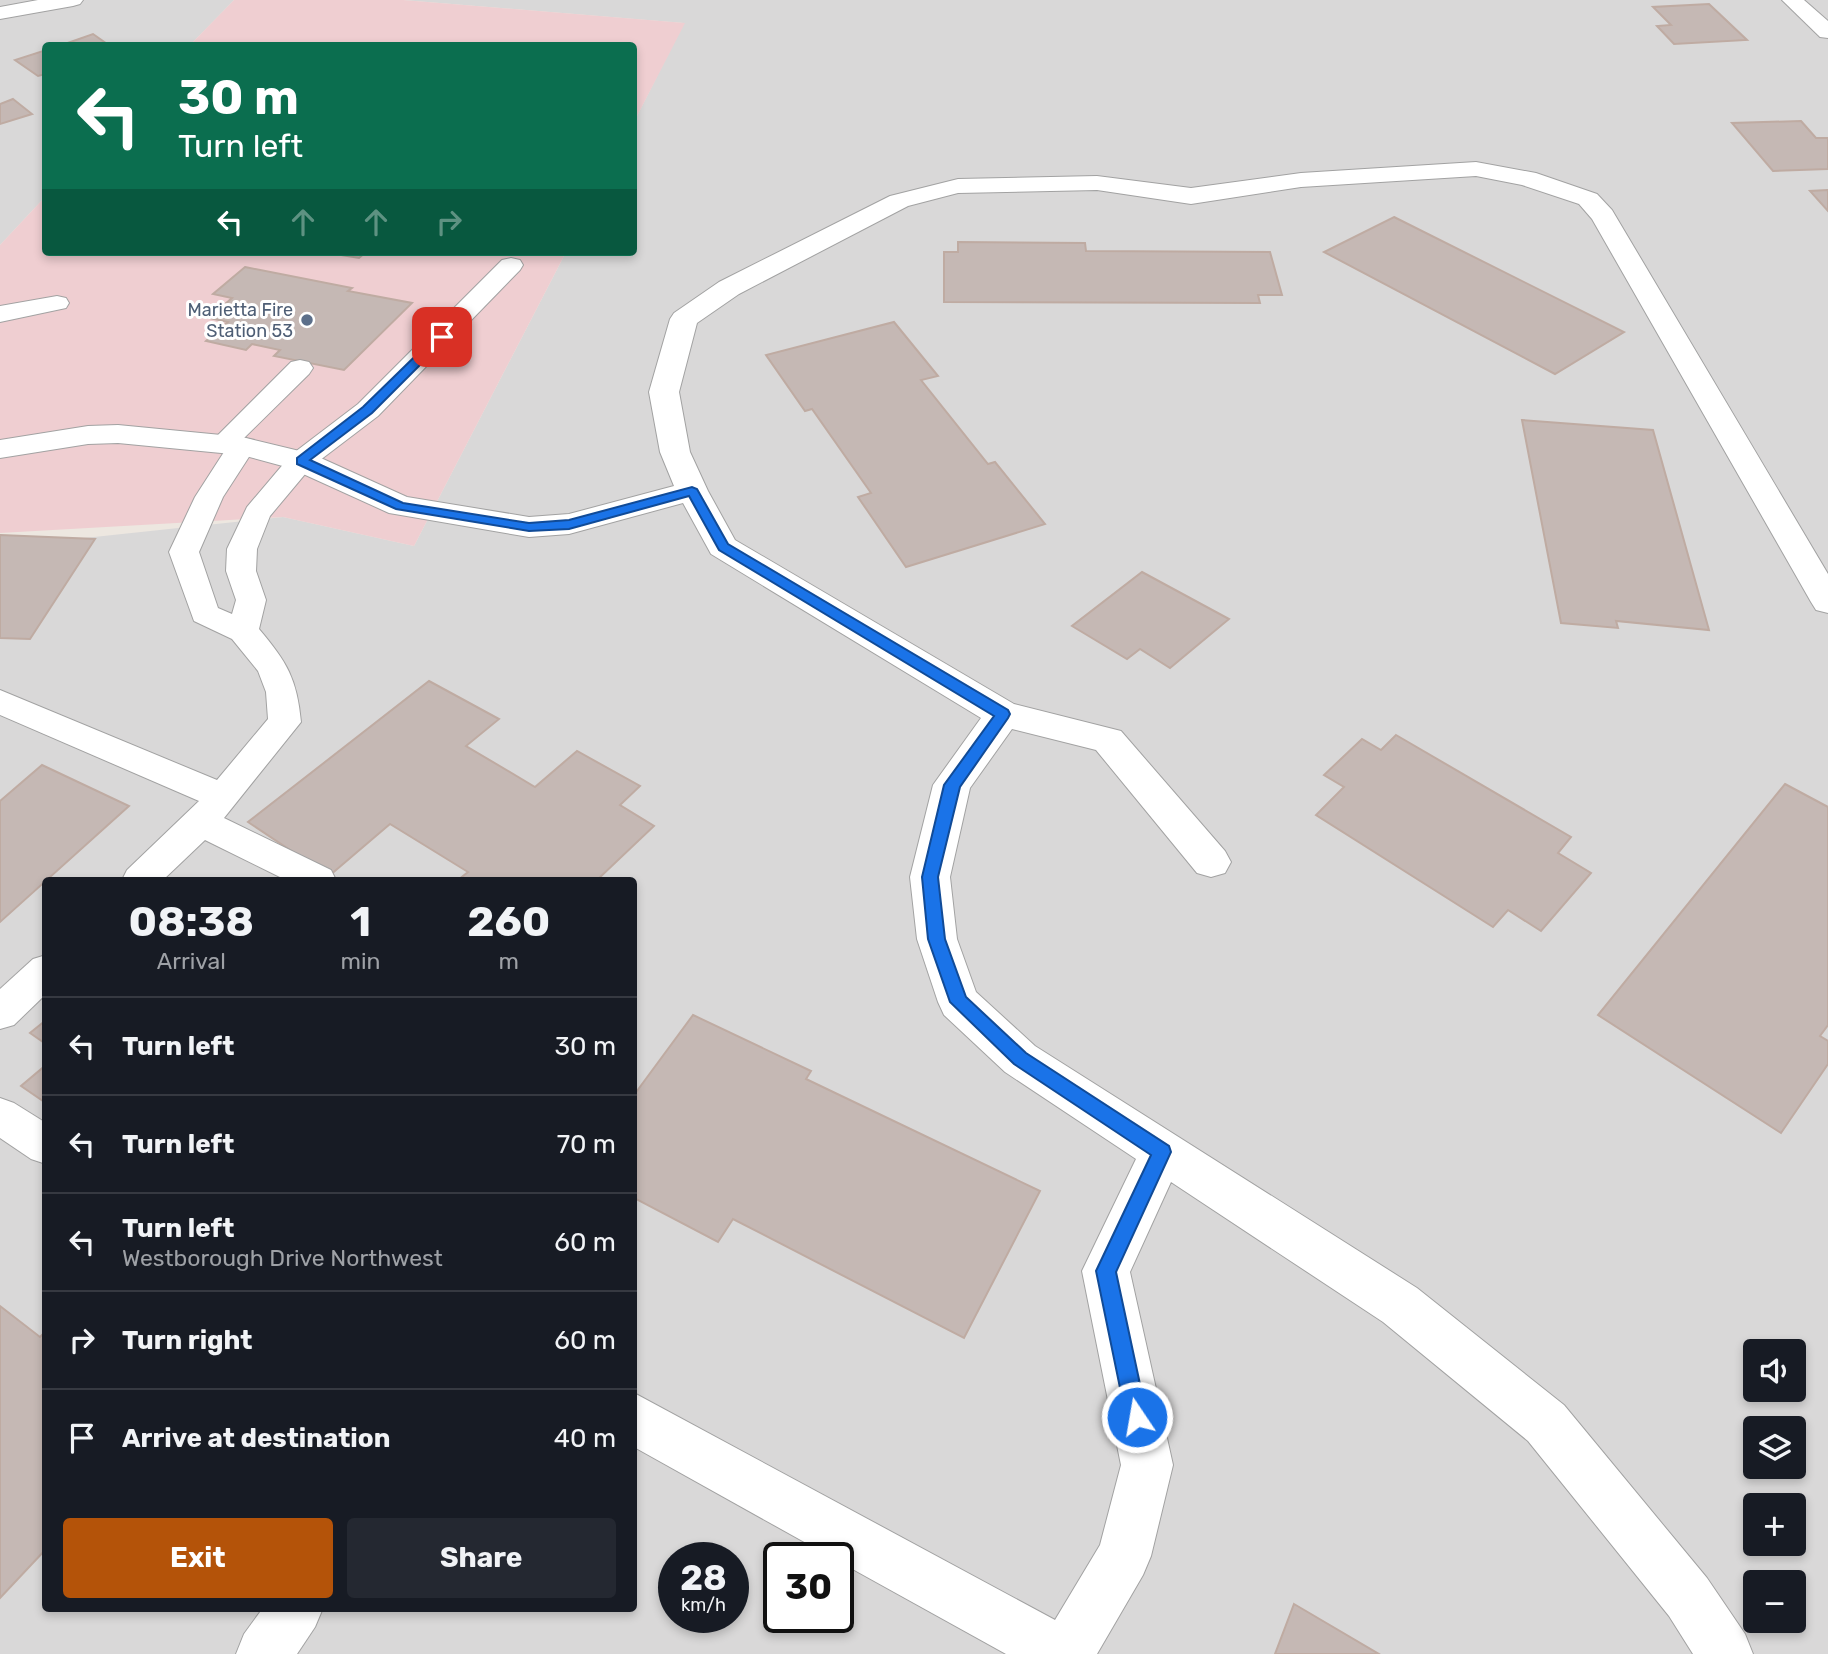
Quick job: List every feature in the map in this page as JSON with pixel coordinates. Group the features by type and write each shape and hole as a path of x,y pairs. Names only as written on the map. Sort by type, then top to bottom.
{"street":[{"path":"0,13 73,0"},
{"path":"1792,0 1828,32"},
{"path":"1211,862 1108,740 1003,714 723,547 692,491 675,452 664,392 684,319 729,288 899,201 958,186 1097,183 1191,196 1301,180 1476,169 1528,178 1588,199 1603,215 1828,601"},
{"path":"0,449 88,435 132,435 232,445 301,461 400,506 529,527 569,524 692,491"},
{"path":"1003,714 952,785 930,877 937,939 959,1002 1020,1059 1400,1305 1546,1423 1688,1597 1725,1654"},
{"path":"637,1421 1064,1654 1124,1556 1147,1465 1106,1271 1162,1152"},
{"path":"264,1654 293,1612"}],"lane":[{"path":"243,631 251,600 241,571 242,548 257,513 301,461 368,410 511,265"},
{"path":"0,314 57,303"},
{"path":"143,877 212,809 285,722 282,692 273,667 243,631 205,614 184,552 232,445 300,368"},
{"path":"0,702 212,809 314,877"},
{"path":"0,1013 42,974"},
{"path":"0,1116 42,1143"}],"shaded area":[{"path":"0,0 234,0 193,42 42,42 42,200 0,245"},
{"path":"234,0 403,0 685,23 637,116 637,42 193,42"},
{"path":"403,0 1828,0 1828,1654 0,1654 0,547 283,517 414,546 564,256 637,256 637,116 684,23"},
{"path":"42,200 42,256 564,256 414,546 283,517 0,533 0,245"}],"building":[{"path":"1709,4 1747,40 1674,44 1657,26 1671,25 1653,7"},
{"path":"93,34 104,42 70,42"},
{"path":"42,51 42,75 38,76 15,60"},
{"path":"13,99 32,114 0,124 0,104"},
{"path":"1801,121 1816,138 1828,138 1828,169 1773,171 1732,123"},
{"path":"1828,190 1828,211 1810,191"},
{"path":"1394,217 1624,332 1555,374 1324,252"},
{"path":"958,242 1085,243 1086,251 1270,252 1282,295 1258,295 1260,303 944,302 944,252 958,252"},
{"name":"Marietta Fire Station 53","path":"245,267 412,303 344,370 274,356 280,350 252,344 246,350 206,341 228,322 209,318 232,298 213,294"},
{"path":"894,322 938,376 921,380 988,464 995,462 1045,524 906,567 858,497 871,493 812,409 805,411 766,355"},
{"path":"1522,420 1653,430 1709,630 1616,621 1618,628 1561,623"},
{"path":"0,535 95,539 30,639 0,638"},
{"path":"1142,572 1229,619 1170,668 1140,649 1127,659 1072,626"},
{"path":"429,681 499,719 466,746 535,787 577,751 640,786 620,805 654,826 600,877 462,877 468,872 390,824 329,876 248,822"},
{"path":"1396,735 1571,837 1558,853 1591,873 1541,931 1508,910 1493,927 1316,815 1344,787 1324,775 1362,739 1381,750"},
{"path":"42,765 129,806 50,877 42,877 42,884 0,922 0,801"},
{"path":"1785,784 1828,807 1828,1025 1820,1036 1828,1041 1828,1064 1781,1133 1598,1015"},
{"path":"693,1015 811,1071 806,1079 1040,1191 964,1338 733,1219 718,1242 637,1200 637,1091"},
{"path":"42,1023 42,1041 30,1033"},
{"path":"42,1068 42,1100 21,1086"},
{"path":"0,1306 40,1337 42,1335 42,1553 0,1598"},
{"path":"1294,1604 1379,1654 1275,1654"}],"place":[{"name":"Marietta Fire Station 53","path":"307,320"}],"route":[{"path":"442,337 368,410 301,461 400,506 529,527 569,524 692,491 723,547 1003,714 952,785 930,877 937,939 959,1002 1020,1059 1162,1152 1106,1271 1137,1417"}]}
